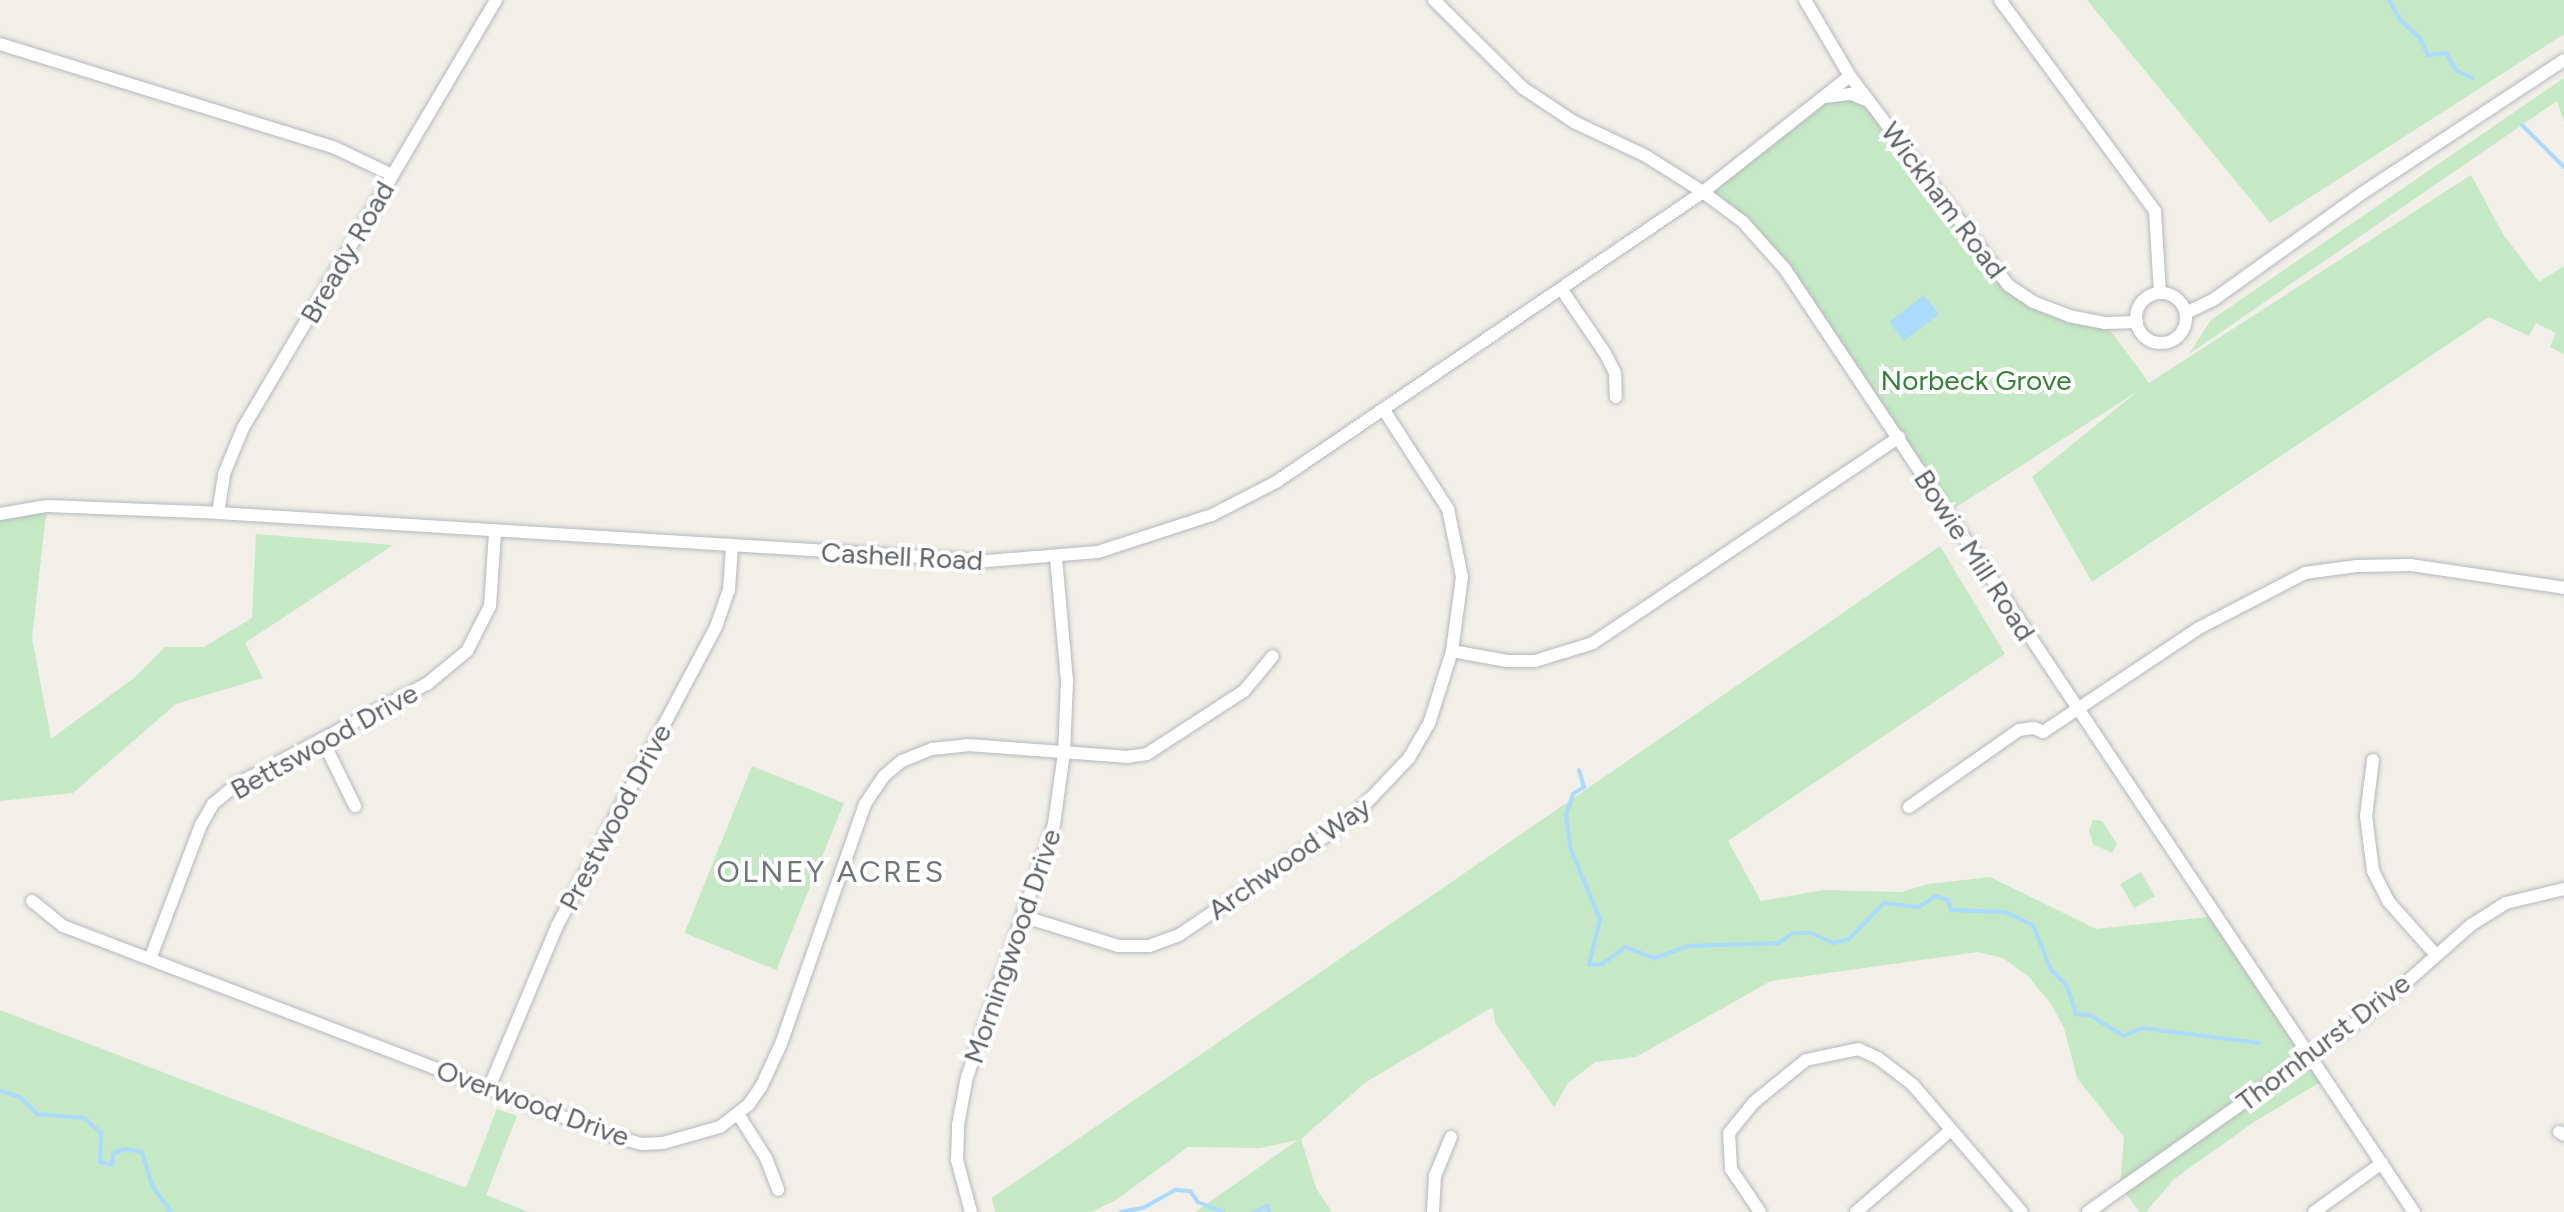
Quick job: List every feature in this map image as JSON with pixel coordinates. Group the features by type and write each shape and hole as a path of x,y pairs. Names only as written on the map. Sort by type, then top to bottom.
{"street":[{"name":"Bready Road","path":"218,512 224,474 243,428 496,0"},
{"name":"Bowie Mill Road","path":"1434,0 1523,88 1574,122 1646,156 1703,192 1743,222 1785,269 2414,1212"},
{"name":"Wickham Road","path":"1805,0 1850,76 2008,285 2032,302 2069,316 2105,324 2137,322"},
{"path":"2000,0 2155,211 2160,293"},
{"path":"0,44 333,148 392,176"},
{"path":"2186,313 2213,300 2356,202 2364,203 2383,184 2564,60"},
{"name":"Cashell Road","path":"0,514 47,506 218,512 987,561 1056,558 1135,543 1212,515 1276,482 1703,192 1850,76"},
{"path":"1822,98 1851,94 1869,101"},
{"path":"1562,290 1605,352 1615,374 1616,397"},
{"path":"2160,293 2179,301 2186,313 2184,328 2166,343 2144,336 2137,322 2142,302 2160,293"},
{"name":"Archwood Way","path":"1026,917 1118,946 1149,946 1179,935 1352,818 1387,786 1429,724 1452,650 1462,577 1456,532 1439,493 1384,410"},
{"path":"1452,650 1506,661 1536,660 1593,643 1899,436"},
{"name":"Bettswood Drive","path":"150,959 201,825 213,804 237,784 426,684 467,651 490,606 495,532"},
{"name":"Prestwood Drive","path":"489,1088 557,926 716,627 729,590 732,546"},
{"name":"Morningwood Drive","path":"971,1212 957,1160 958,1125 967,1077 1026,917 1054,824 1064,753 1066,680 1056,558"},
{"path":"1909,807 2019,730 2034,728 2043,732 2199,628 2305,573 2411,565 2564,588"},
{"name":"Overwood Drive","path":"32,901 63,926 642,1144 697,1136 738,1114 761,1087 781,1044 865,804 884,776 902,760 932,749 968,745 1126,757 1156,750 1244,691 1273,656"},
{"path":"322,740 355,806"},
{"path":"2373,760 2366,816 2373,871 2388,902 2436,955"},
{"name":"Thornhurst Drive","path":"2088,1212 2378,1008 2436,955 2506,903 2564,889"},
{"path":"1760,1212 1731,1169 1730,1133 1753,1103 1806,1060 1858,1049 1878,1058 1913,1085 2022,1212"},
{"path":"738,1114 766,1158 778,1190"},
{"path":"1856,1212 1951,1130"},
{"path":"1433,1212 1435,1176 1451,1137"},
{"path":"2314,1212 2382,1163"}],"green space":[{"path":"2087,0 2564,0 2564,34 2270,223"},
{"name":"Norbeck Grove","path":"1850,76 1989,265 2033,303 2105,323 2149,383 2471,175 2503,234 2539,282 2564,266 2564,354 2550,347 2556,333 2536,323 2529,336 2489,317 2092,582 2032,477 2138,391 1947,513 1785,269 1703,192"},
{"path":"2564,78 2564,122 2557,101 2189,354 2211,320"},
{"path":"47,506 32,638 51,739 134,678 165,647 204,647 252,618 256,534 393,545 245,643 263,678 176,704 73,793 0,801 0,514"},
{"path":"1940,546 2005,654 1728,841 1761,901 1823,890 1901,892 1929,884 1990,877 2096,929 2217,916 2327,1078 2254,1122 2174,1179 2146,1212 2140,1212 2120,1186 2124,1137 2077,1078 2064,1028 2051,1004 2028,976 2003,958 1978,952 1771,981 1636,1057 1595,1062 1568,1083 1554,1107 1495,1023 1493,1007 1366,1082 1301,1139 1316,1188 1332,1212 1195,1212 1298,1140 1260,1148 1188,1147 1116,1200 1091,1212 995,1212 992,1198"},
{"path":"752,766 844,803 776,970 685,933"},
{"path":"2093,820 2102,821 2117,844 2112,853 2093,844 2089,831"},
{"path":"2141,872 2155,896 2134,908 2120,884"},
{"path":"0,1010 466,1188 497,1109 517,1116 486,1195 529,1212 0,1212"}],"water":[{"path":"1924,295 1939,314 1904,341 1889,322"}],"waterway":[{"path":"2389,0 2400,20 2420,38 2428,55 2446,53 2457,71 2473,78"},
{"path":"2522,125 2564,167"},
{"path":"1579,770 1584,787 1573,794 1566,816 1571,850 1600,919 1589,965 1602,964 1625,947 1654,958 1688,946 1779,943 1793,933 1811,933 1833,943 1849,939 1884,903 1919,907 1936,896 1948,900 1951,910 2005,912 2033,925 2051,970 2067,986 2076,1014 2090,1015 2123,1036 2142,1028 2259,1043"},
{"path":"0,1091 20,1097 37,1114 84,1118 101,1133 100,1162 112,1165 113,1153 125,1149 142,1152 153,1187 171,1212"},
{"path":"1120,1212 1143,1208 1176,1190 1190,1191 1198,1202 1223,1212"},
{"path":"1254,1212 1268,1206 1269,1212"}],"district":[{"name":"OLNEY ACRES","path":"831,872"}]}
